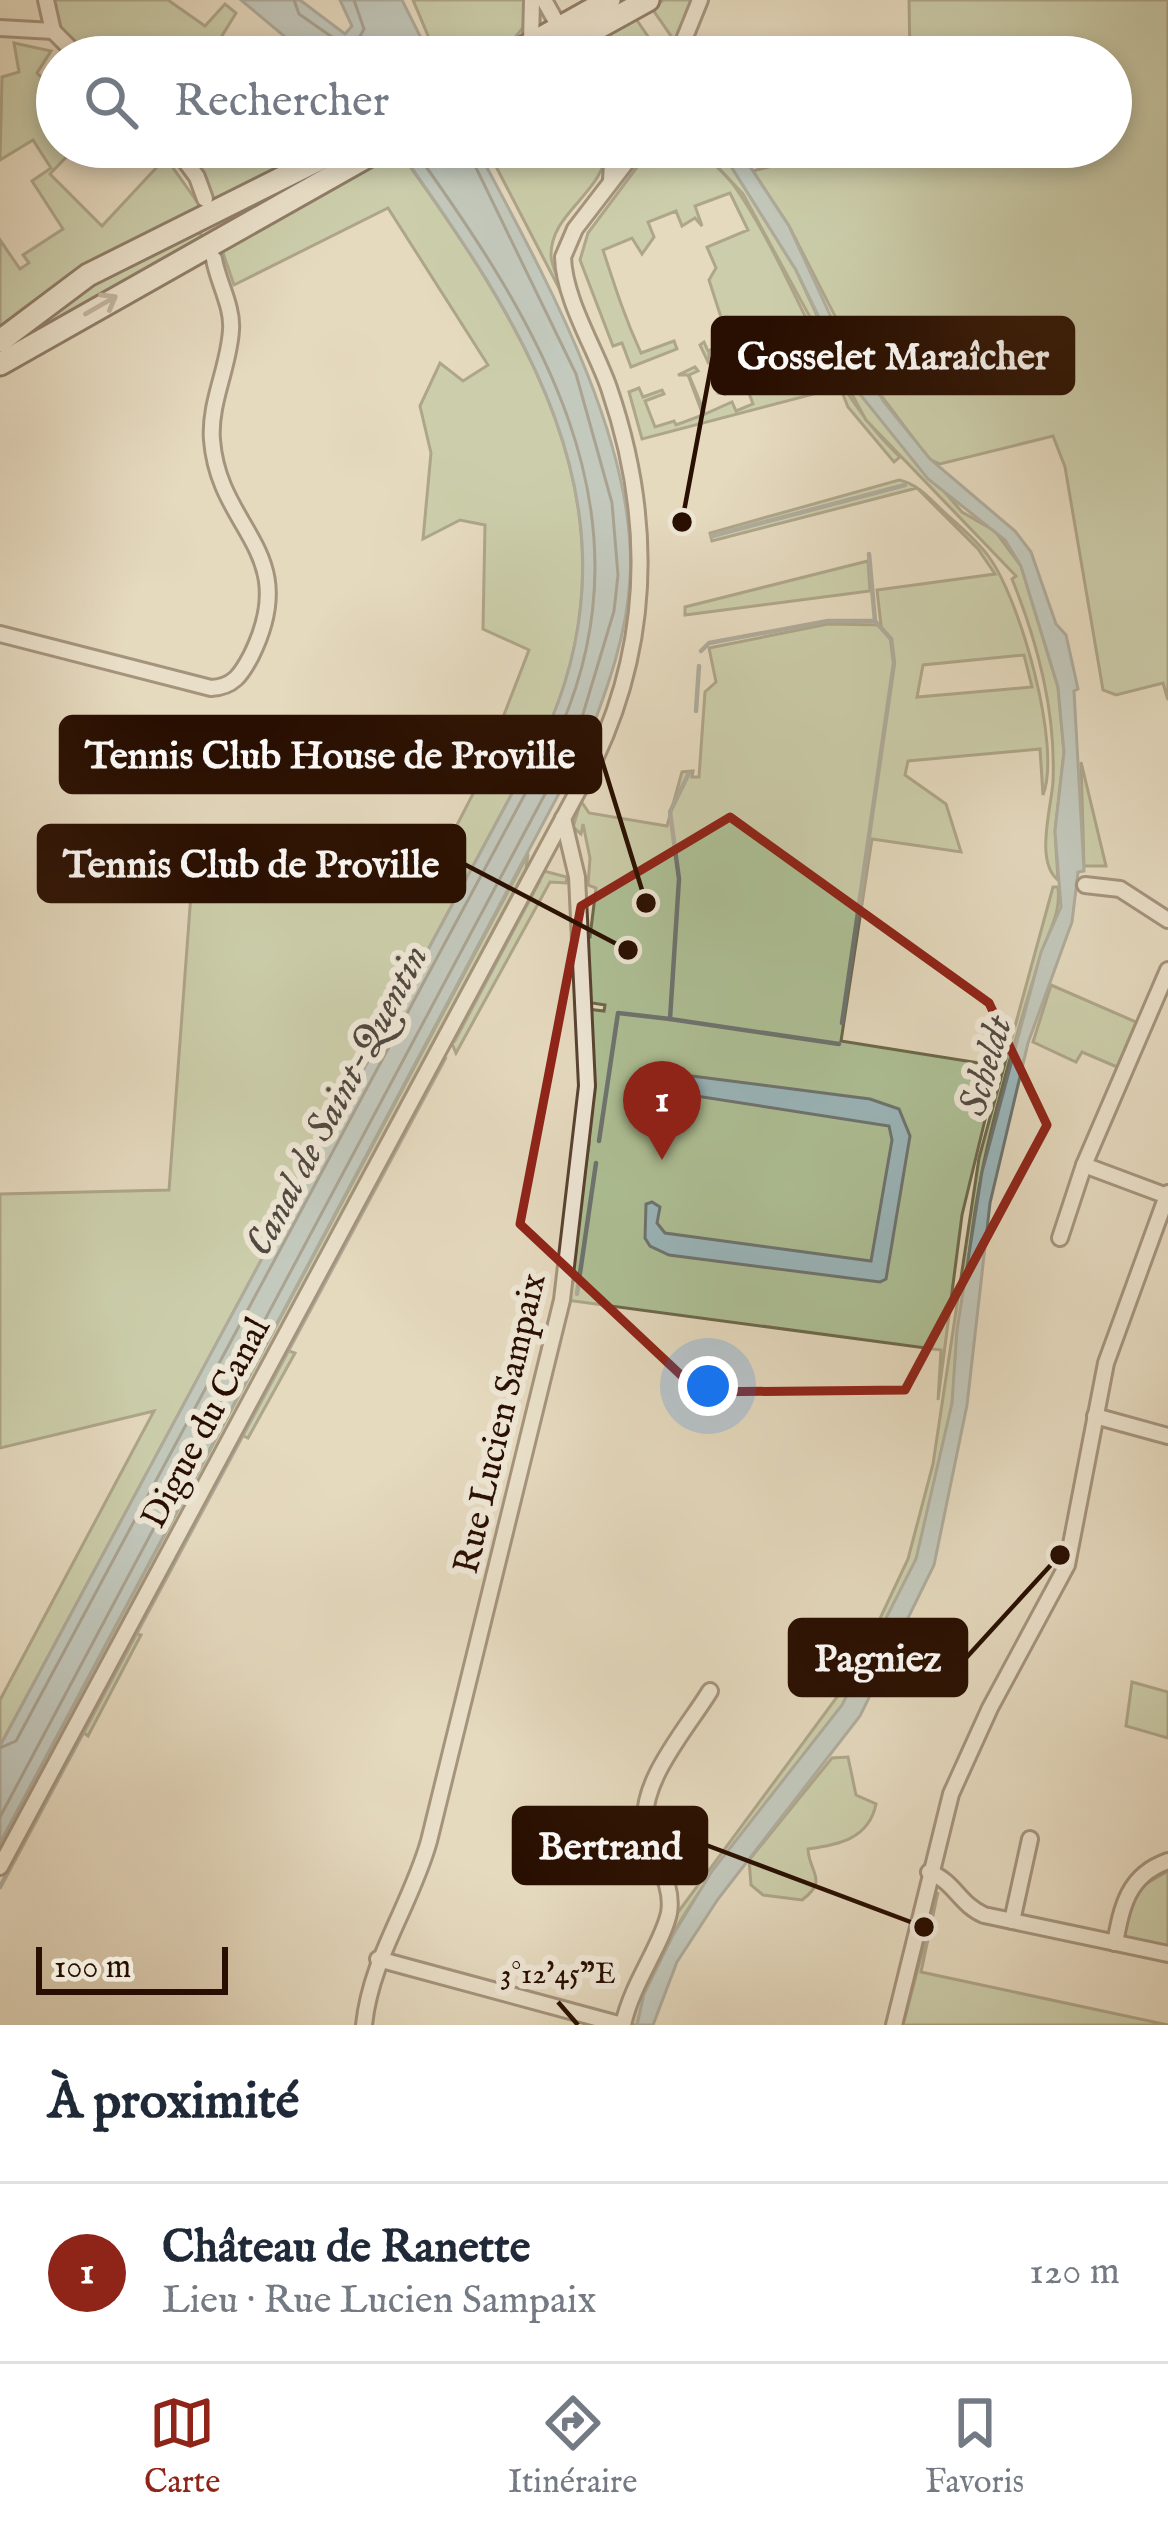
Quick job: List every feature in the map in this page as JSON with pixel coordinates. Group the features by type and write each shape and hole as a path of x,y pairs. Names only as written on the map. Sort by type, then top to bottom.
{"main road":[{"path":"577,36 615,8 648,0"},
{"path":"0,364 320,168"},
{"path":"0,341 88,275 333,168"}],"street":[{"path":"46,0 57,36"},
{"path":"532,0 536,36"},
{"path":"544,0 565,36"},
{"path":"686,36 700,0"},
{"path":"0,28 53,32"},
{"path":"190,168 205,199"},
{"path":"611,180 612,168"},
{"name":"Digue du Canal","path":"0,1867 617,707 634,650 642,547 625,443 563,267 575,229 621,168"},
{"path":"0,634 216,688 242,671 266,621 270,592 264,562 214,451 212,420 232,327 214,259"},
{"name":"Rue Lucien Sampaix","path":"364,2025 378,1960 414,1889 429,1841 562,1300 587,1086 577,870 562,818"},
{"path":"1085,885 1120,889 1168,920"},
{"path":"1060,1238 1084,1166 1168,970"},
{"path":"894,2025 948,1802 976,1736 1064,1574 1115,1335 1167,1195 1084,1166"},
{"path":"1095,1416 1168,1436"},
{"path":"378,1960 622,2025 635,1981 668,1919 666,1882 646,1831 645,1809 653,1784 710,1691"},
{"path":"1012,1921 1030,1839"},
{"path":"1115,1943 1130,1889 1150,1869 1168,1861"},
{"path":"929,1872 947,1881 968,1907 1168,1954"}],"highlighted area":[{"path":"730,817 989,1003 1047,1125 905,1390 699,1392 520,1224 581,906"}],"green space":[{"path":"51,0 168,0 205,26 225,4 236,13 222,36 65,36"},
{"path":"413,0 526,0 530,14 516,36 428,36"},
{"path":"664,0 693,0 679,36 671,36 651,7"},
{"path":"909,0 1168,0 1168,700 1163,683 1116,695 1103,690 1065,467 1053,436 940,464 929,459 864,373 789,226 753,171 1132,168 1132,36 910,36"},
{"path":"634,16 648,36 602,36"},
{"path":"14,43 36,48 36,145 33,140 0,160 2,77 19,72"},
{"path":"56,168 50,174 102,226 156,168 173,168 200,206 131,242 0,335 0,240 20,269 29,263 23,255 63,229 32,181"},
{"path":"196,168 281,168 215,200"},
{"path":"369,168 411,168 488,282 555,419 575,491 583,565 575,641 551,721 0,1746 0,1700 154,1411 0,1448 0,1194 169,1190 195,840 423,891 475,790 529,650 483,629 485,525 460,520 423,539 431,453 420,406 440,363 463,381 488,365 388,208 234,285 222,250"},
{"path":"497,168 602,168 553,240 551,256 561,292"},
{"path":"636,168 718,168 757,221 849,395 900,457 894,462 848,407 840,387 642,439 629,392 639,388 643,397 662,390 664,394 645,401 655,427 703,415 688,375 678,375 695,367 698,371 689,375 705,414 732,402 736,411 753,404 743,377 721,385 724,394 718,393 713,374 720,382 741,373 731,346 709,354 709,364 700,345 704,342 708,351 729,342 709,280 716,268 707,247 748,230 730,193 695,206 702,226 695,218 682,226 676,211 648,222 654,237 642,254 632,238 603,250 641,353 674,341 677,349 631,367 622,343 613,346 580,260 588,233"},
{"path":"719,168 732,168 796,270 839,363 864,399 962,512 995,531 1021,566 1058,687 1064,752 1055,831 1058,880 1051,872 1046,848 1053,782 1048,704 1030,628 1012,579 1016,576 866,420 743,194"},
{"path":"200,226 201,240 0,354 110,271"},
{"path":"899,480 906,482 918,488 928,497 989,557 1013,605 1035,674 1047,743 1043,795 1040,749 908,761 905,775 946,804 961,852 872,839 841,1041 998,1066 962,1215 938,1400 941,1350 566,1300 589,1144 587,1009 604,1011 605,1005 586,1002 582,937 590,937 596,888 588,885 590,858 583,824 581,834 573,827 581,801 589,813 667,826 682,772 693,771 692,777 699,777 705,692 716,682 709,648 828,624 881,625 877,590 995,574 978,549 917,488 712,541 710,533","holes":["1024,655 1032,687 917,697 923,665"]},
{"path":"868,561 870,591 685,615 685,607"},
{"path":"1081,762 1106,866 1084,866"},
{"path":"528,854 526,869 0,1856 0,1843"},
{"path":"536,869 567,877 566,883 550,882 456,1053 450,1039"},
{"path":"1053,887 1058,887 1056,914 987,1148 949,1426 917,1558 861,1675 802,1761 704,1885 653,1975 637,2025 629,2025 673,1919 854,1674 908,1559 933,1464 979,1158"},
{"path":"1051,985 1136,1022 1117,1067 1082,1052 1076,1062 1033,1042"},
{"path":"283,1349 295,1353 248,1438 240,1434"},
{"path":"129,1632 141,1635 88,1736 79,1729"},
{"path":"1132,1682 1168,1692 1168,1738 1126,1726"},
{"path":"848,1757 856,1795 876,1804 867,1825 841,1842 808,1849 816,1881 802,1900 763,1895 751,1885 749,1860 832,1758"},
{"path":"1168,1871 1168,1949 1124,1938 1135,1890"},
{"path":"938,1892 921,1972 1168,2025 903,2025"}],"water":[{"path":"241,0 300,0 345,34 352,26 340,0 402,0 420,36 284,36"},
{"path":"412,168 487,168 580,355 618,469 628,524 630,578 621,640 588,739 0,1843 0,1746 551,721 576,640 583,563 575,489 555,417 524,347"},
{"path":"732,168 751,168 789,226 831,317 884,402 930,459 1015,531 1031,552 1056,624 1066,635 1078,689 1074,691 1084,871 1078,872 1072,922 1028,1043 990,1203 967,1405 934,1565 860,1716 718,1899 677,1962 653,2025 637,2025 644,1994 673,1935 712,1871 842,1705 916,1559 952,1403 957,1330 982,1172 1041,952 1061,907 1055,831 1064,752 1058,687 1021,566 1005,540 928,479 851,383 796,270"},
{"path":"692,1076 870,1099 899,1109 910,1136 886,1279 880,1282 669,1255 650,1246 645,1238 646,1204 652,1202 660,1207 657,1223 665,1233 871,1261 892,1140 889,1126 690,1095 658,1105 665,1085"}],"waterway":[{"path":"712,536 905,485"},
{"path":"842,1023 894,663 891,639 875,621 869,554"},
{"path":"701,651 709,643 828,621 875,621"},
{"path":"696,711 699,666"},
{"path":"599,1141 618,1013 670,1019 679,879 670,812 689,773"},
{"path":"454,1041 539,881"},
{"path":"670,1019 839,1044"},
{"path":"0,1887 445,1058"},
{"path":"577,1294 596,1163"}],"place":[{"name":"Gosselet Maraîcher","path":"682,522"},
{"name":"Tennis Club House de Proville","path":"646,903"},
{"name":"Tennis Club de Proville","path":"628,950"},
{"name":"Château de Ranette","path":"662,1160"},
{"name":"Pagniez","path":"1060,1555"},
{"name":"Bertrand","path":"924,1927"}],"water label":[{"name":"Scheldt","path":"984,1065"},
{"name":"Canal de Saint-Quentin","path":"335,1099"}]}
